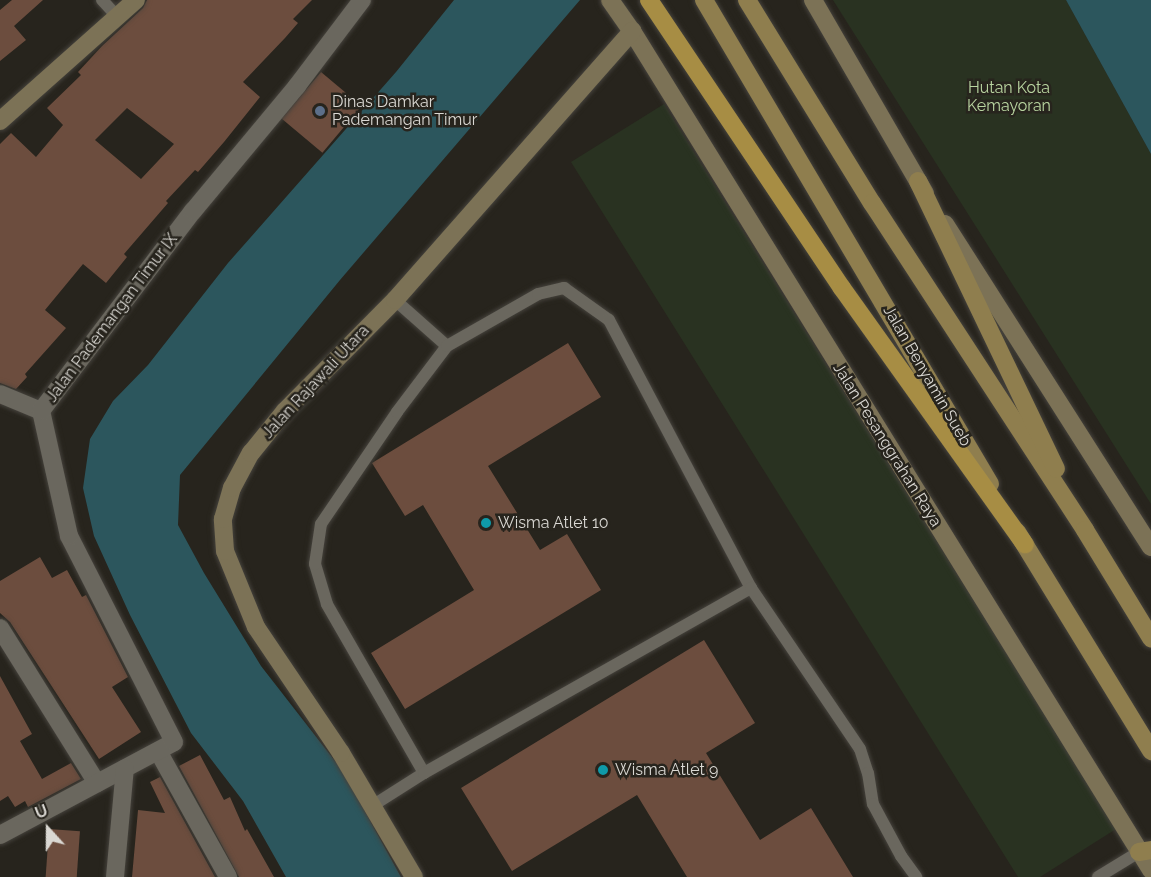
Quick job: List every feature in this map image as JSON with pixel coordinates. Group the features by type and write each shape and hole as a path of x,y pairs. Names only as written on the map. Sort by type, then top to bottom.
{"highway":[{"path":"648,1 842,288 1025,545"}],"main road":[{"path":"0,122 136,0"},
{"path":"609,0 627,26"},
{"name":"Jalan Benyamin Sueb","path":"704,0 1025,545 1151,751"},
{"path":"747,0 872,203 1085,530 1151,638"},
{"path":"813,0 918,181 1151,546"},
{"name":"Jalan Rajawali Utara","path":"414,877 341,753 256,627 225,551 223,519 232,488 250,453 285,411 394,300 627,26"},
{"name":"Jalan Pesanggrahan Raya","path":"627,26 1145,851 1151,870"},
{"path":"918,181 1085,530"}],"street":[{"name":"Jalan Pademangan Timur IX","path":"228,877 69,536 41,411 193,211 297,86 362,0"},
{"path":"0,393 41,411"},
{"path":"0,628 97,783"},
{"path":"0,835 166,747"},
{"path":"115,877 125,768"}],"lane":[{"path":"102,0 118,17"},
{"path":"424,773 327,604 315,564 321,524 397,412 447,346 538,294 564,288 609,320 751,588 860,749 868,773 873,804 916,877"},
{"path":"394,300 447,346"},
{"path":"372,806 424,773 751,588"},
{"path":"1098,877 1145,851"}],"green space":[{"name":"Hutan Kota Kemayoran","path":"833,0 1066,0 1151,154 1151,504"},
{"path":"664,104 1116,829 1040,877 1018,877 571,162"}],"water":[{"path":"454,0 580,0 340,280 180,475 178,525 204,573 261,666 342,770 401,877 286,877 243,801 191,733 130,615 94,536 83,488 90,439 113,401 148,365 228,263 396,72"},
{"path":"1066,0 1151,0 1151,154"}],"building":[{"path":"12,0 43,0 14,26 26,40 0,61 0,10"},
{"path":"147,0 312,0 293,19 298,23 243,82 260,97 198,172 195,170 166,201 168,203 124,254 127,257 106,283 83,264 45,310 66,328 25,374 27,377 16,389 0,383 0,144 11,133 36,157 63,125 47,108 81,75 78,72 102,46 143,8","holes":["127,108 174,144 141,179 95,140"]},
{"name":"Dinas Damkar Pademangan Timur","path":"321,72 362,106 322,153 282,119"},
{"name":"Wisma Atlet 10","path":"568,343 601,397 488,466 540,550 567,534 601,590 405,709 371,653 474,590 423,505 405,516 372,463"},
{"path":"40,557 52,578 67,570 82,597 86,595 128,677 112,687 141,732 99,759 10,622 0,613 0,581"},
{"name":"Wisma Atlet 9","path":"704,640 755,723 706,753 760,840 811,808 853,877 687,877 637,795 512,871 461,788"},
{"path":"0,676 32,734 20,741 42,779 71,763 81,779 28,807 25,801 15,807 8,796 0,801"},
{"path":"200,755 224,800 230,797 245,831 247,829 274,877 239,877 179,766"},
{"path":"160,777 215,877 132,877 138,810 165,813 150,782"},
{"path":"49,829 80,831 77,877 46,877"}],"place":[{"name":"Dinas Damkar Pademangan Timur","path":"320,111"},
{"name":"Wisma Atlet 10","path":"486,523"},
{"name":"Wisma Atlet 9","path":"603,770"}]}
